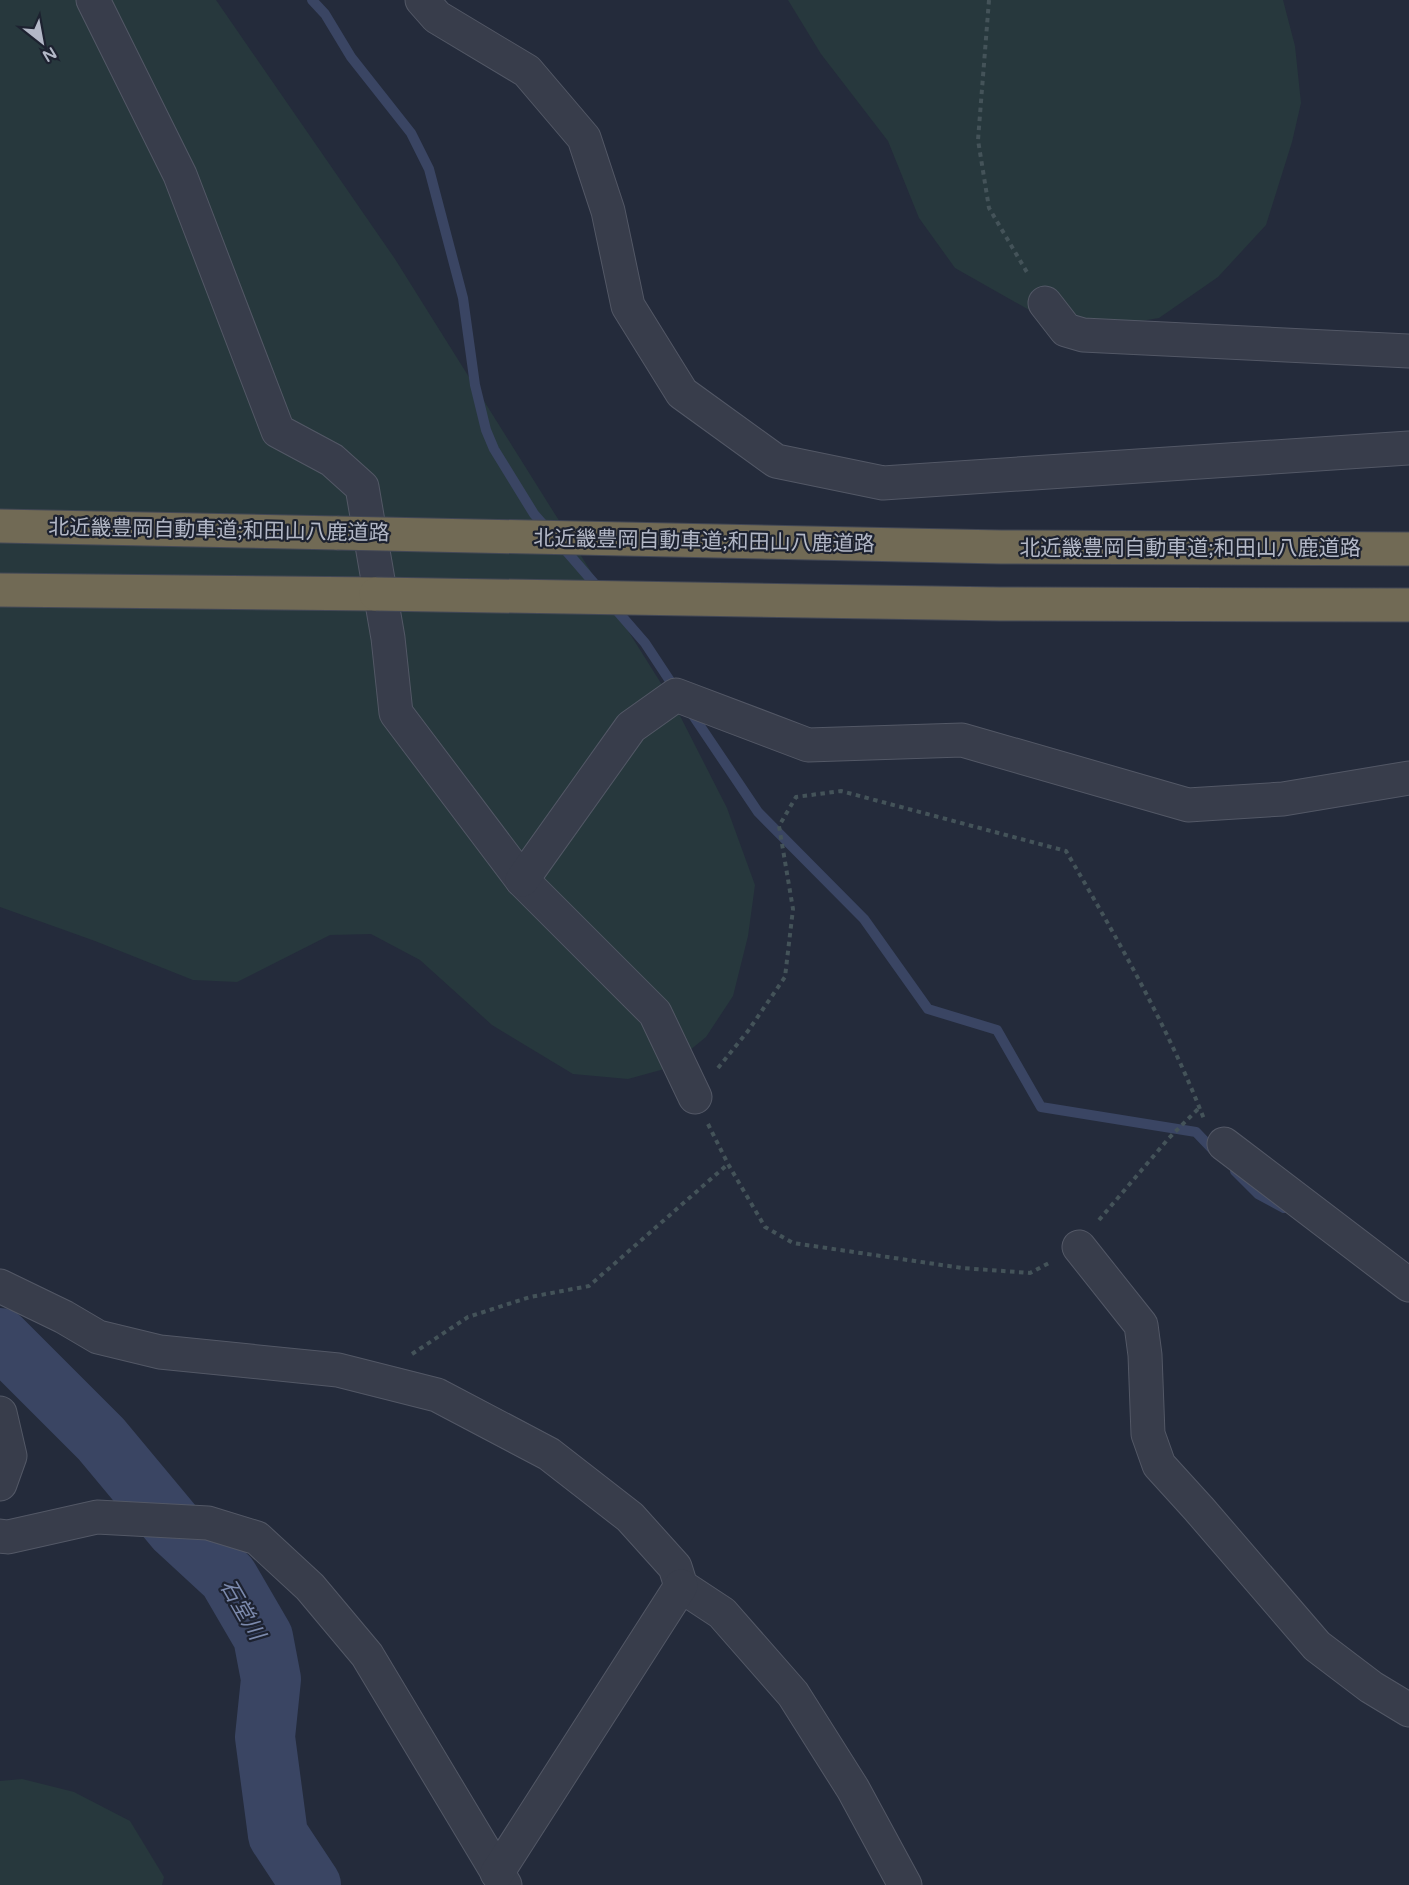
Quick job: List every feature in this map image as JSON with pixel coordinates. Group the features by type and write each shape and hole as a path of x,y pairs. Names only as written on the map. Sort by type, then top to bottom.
{"highway":[{"name":"北近畿豊岡自動車道;和田山八鹿道路","path":"0,526 1001,547 1409,549"},
{"path":"0,590 1000,604 1409,605"}],"street":[{"path":"93,0 180,174 278,431 332,460 362,488 388,638 396,713 522,880 655,1013 695,1097"},
{"path":"422,0 437,17 527,71 584,138 608,211 628,306 682,393 776,461 883,483 1409,448"},
{"path":"1045,303 1066,330 1083,335 1409,351"},
{"path":"522,880 631,727 676,694 808,745 962,740 1188,805 1283,799 1409,778"},
{"path":"1224,1144 1409,1285"},
{"path":"1079,1247 1141,1325 1145,1355 1148,1434 1159,1465 1317,1646 1371,1687 1409,1710"},
{"path":"0,1286 64,1317 98,1337 160,1352 338,1370 437,1395 549,1454 630,1517 675,1567 681,1586 722,1613 793,1694 854,1789 905,1885"},
{"path":"0,1413 10,1455 0,1484"},
{"path":"0,1536 8,1537 97,1517 208,1523 257,1538 310,1587 367,1655 501,1879 681,1586"}],"path":[{"path":"989,0 978,140 989,208 1045,303"},
{"path":"841,791 1066,851 1166,1029 1200,1108 1169,1138 1107,1209 1079,1247 1030,1273 962,1268 794,1243 765,1227 728,1164 695,1097 748,1031 785,976 793,909 779,826 796,797 841,791"},
{"path":"375,1379 468,1317 530,1297 589,1286 728,1164"}],"shaded area":[{"path":"0,0 216,0 395,259 674,704 727,808 755,885 748,936 733,996 706,1037 668,1068 628,1079 573,1074 492,1025 420,960 371,934 330,935 237,982 193,980 95,941 0,907"},
{"path":"788,0 1283,0 1295,46 1301,103 1292,142 1266,225 1218,277 1159,318 1105,327 1052,323 955,268 919,218 888,141 821,54"},
{"path":"22,1779 74,1792 130,1821 164,1877 162,1885 0,1885 0,1781"}],"waterway":[{"path":"312,0 325,14 351,57 411,133 429,169 463,298 475,385 486,430 494,449 534,514 549,531"},
{"path":"561,545 600,590"},
{"path":"612,605 645,643 676,690"},
{"path":"688,708 758,812 864,919 928,1009 997,1030 1041,1107 1196,1132 1217,1154"},
{"path":"1235,1171 1258,1194 1284,1208"},
{"name":"石堂川","path":"0,1338 101,1439 176,1529 228,1577 263,1637 271,1679 265,1737 278,1835 311,1885"}]}
